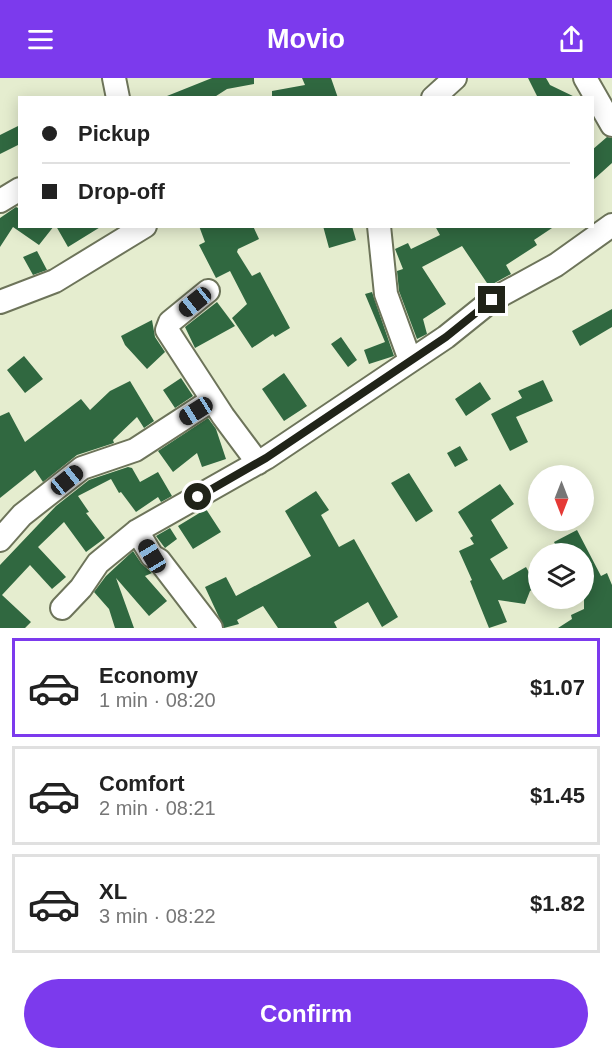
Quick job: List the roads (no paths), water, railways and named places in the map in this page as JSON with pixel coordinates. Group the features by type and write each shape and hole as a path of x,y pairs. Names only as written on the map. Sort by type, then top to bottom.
{"street":[{"path":"435,96 455,78"},
{"path":"585,78 612,125"},
{"path":"0,201 18,190"},
{"path":"62,608 81,588 98,563 137,531 258,463 446,337 492,300 556,265 612,225"},
{"path":"0,302 55,281 142,228"},
{"path":"379,228 386,294 410,360"},
{"path":"208,291 170,322 168,330 212,400 258,463"},
{"path":"0,540 22,515 82,468 142,446 212,400"},
{"path":"137,531 152,556 159,560 211,628"}]}
